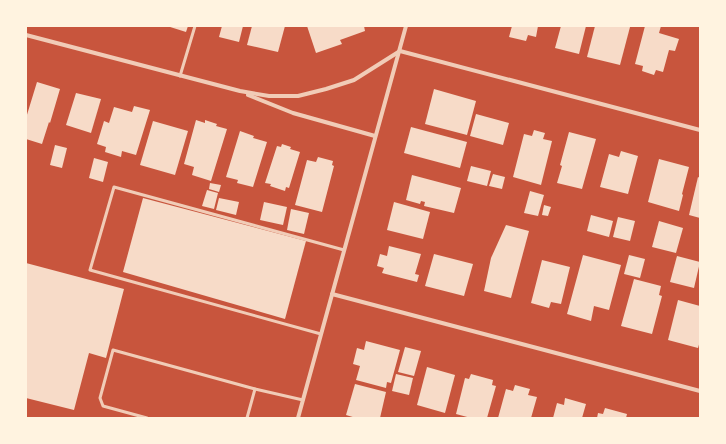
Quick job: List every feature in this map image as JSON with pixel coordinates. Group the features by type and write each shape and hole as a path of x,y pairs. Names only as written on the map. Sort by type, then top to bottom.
{"street":[{"path":"298,418 406,26"},
{"path":"26,35 240,92 293,113 375,136"},
{"path":"240,92 269,96 298,96 326,89 354,80 400,51 700,130"},
{"path":"332,294 700,391"}],"lane":[{"path":"180,76 194,26"},
{"path":"321,334 90,270 114,187 344,250"},
{"path":"146,418 103,406 100,398 113,350 255,389 303,400"},
{"path":"247,418 255,389"}],"building":[{"path":"167,26 188,26 186,32"},
{"path":"222,26 243,26 239,42 219,37"},
{"path":"252,26 285,26 278,52 247,45"},
{"path":"307,26 364,26 365,31 340,40 342,44 316,53"},
{"path":"512,26 538,26 536,37 528,35 526,41 509,37"},
{"path":"561,26 586,26 579,54 555,48"},
{"path":"595,26 630,27 620,65 587,57"},
{"path":"645,26 661,26 659,33 679,39 675,51 669,50 663,72 656,70 654,75 642,71 643,66 635,64"},
{"path":"37,82 60,89 42,144 26,139 26,118"},
{"path":"434,89 476,101 467,135 425,124"},
{"path":"76,93 101,99 91,133 66,125"},
{"path":"134,106 150,110 136,155 122,151 121,157 105,152 106,147 97,144 104,121 109,123 114,107 132,112"},
{"path":"476,114 509,123 503,145 470,136"},
{"path":"196,120 205,123 205,120 217,124 216,126 227,129 211,181 192,175 194,167 184,164"},
{"path":"153,121 188,131 175,175 140,165"},
{"path":"411,127 467,142 460,168 404,153"},
{"path":"534,130 545,133 543,139 552,141 541,185 513,177 524,134 532,136"},
{"path":"240,131 254,136 253,138 267,142 253,187 237,183 238,180 226,177"},
{"path":"569,132 596,139 582,189 557,183 562,166 560,165"},
{"path":"282,144 291,147 290,149 300,152 289,188 286,187 285,191 270,186 271,184 265,183 277,146 281,147"},
{"path":"55,145 67,148 62,168 50,165"},
{"path":"621,151 638,156 628,194 600,187 609,154 619,157"},
{"path":"318,157 333,161 332,165 334,166 322,212 295,205 307,160 316,162"},
{"path":"94,158 108,162 103,182 89,178"},
{"path":"659,159 689,167 679,211 648,202"},
{"path":"471,166 491,171 487,186 467,181"},
{"path":"493,174 505,177 502,189 489,186"},
{"path":"412,175 461,188 454,213 424,206 425,202 421,201 420,204 406,200"},
{"path":"698,177 700,178 700,218 689,215"},
{"path":"210,183 221,185 219,192 209,189"},
{"path":"207,190 218,193 214,209 202,206"},
{"path":"530,191 544,195 538,216 524,213"},
{"path":"143,198 306,241 285,319 123,272"},
{"path":"219,198 239,202 236,215 216,210"},
{"path":"264,202 287,207 283,225 260,220"},
{"path":"394,202 430,212 423,239 387,230"},
{"path":"544,205 551,207 548,216 542,215"},
{"path":"291,209 309,213 304,234 287,230"},
{"path":"591,215 613,221 609,237 587,231"},
{"path":"618,217 635,221 630,241 613,237"},
{"path":"659,221 683,228 676,253 652,247"},
{"path":"506,225 529,231 511,298 484,291 491,258"},
{"path":"389,246 421,254 415,274 419,275 417,282 382,273 384,268 377,266 380,254 387,256"},
{"path":"434,254 473,264 464,296 425,286"},
{"path":"583,255 621,265 609,310 594,306 591,321 567,314"},
{"path":"629,255 645,259 640,278 624,274"},
{"path":"677,256 700,262 694,288 670,282"},
{"path":"542,260 570,267 561,304 551,302 549,308 531,303"},
{"path":"26,263 124,289 106,358 89,353 74,410 26,398"},
{"path":"634,279 661,286 659,295 662,296 652,334 621,326"},
{"path":"678,300 700,306 700,341 698,348 668,340"},
{"path":"366,341 400,350 391,383 387,382 386,388 356,380 360,366 353,364 357,348 364,350"},
{"path":"405,347 421,351 414,376 398,372"},
{"path":"427,367 455,375 445,413 417,405"},
{"path":"396,374 413,378 409,395 392,391"},
{"path":"471,374 493,380 492,385 496,386 487,418 471,418 456,414 465,378 469,379"},
{"path":"355,384 386,392 380,418 356,418 346,415"},
{"path":"515,385 530,389 528,395 537,397 531,418 498,418 506,389 513,391"},
{"path":"565,398 586,404 582,418 553,418 557,403 564,405"},
{"path":"605,408 627,414 626,418 597,418 598,413 603,414"}]}
